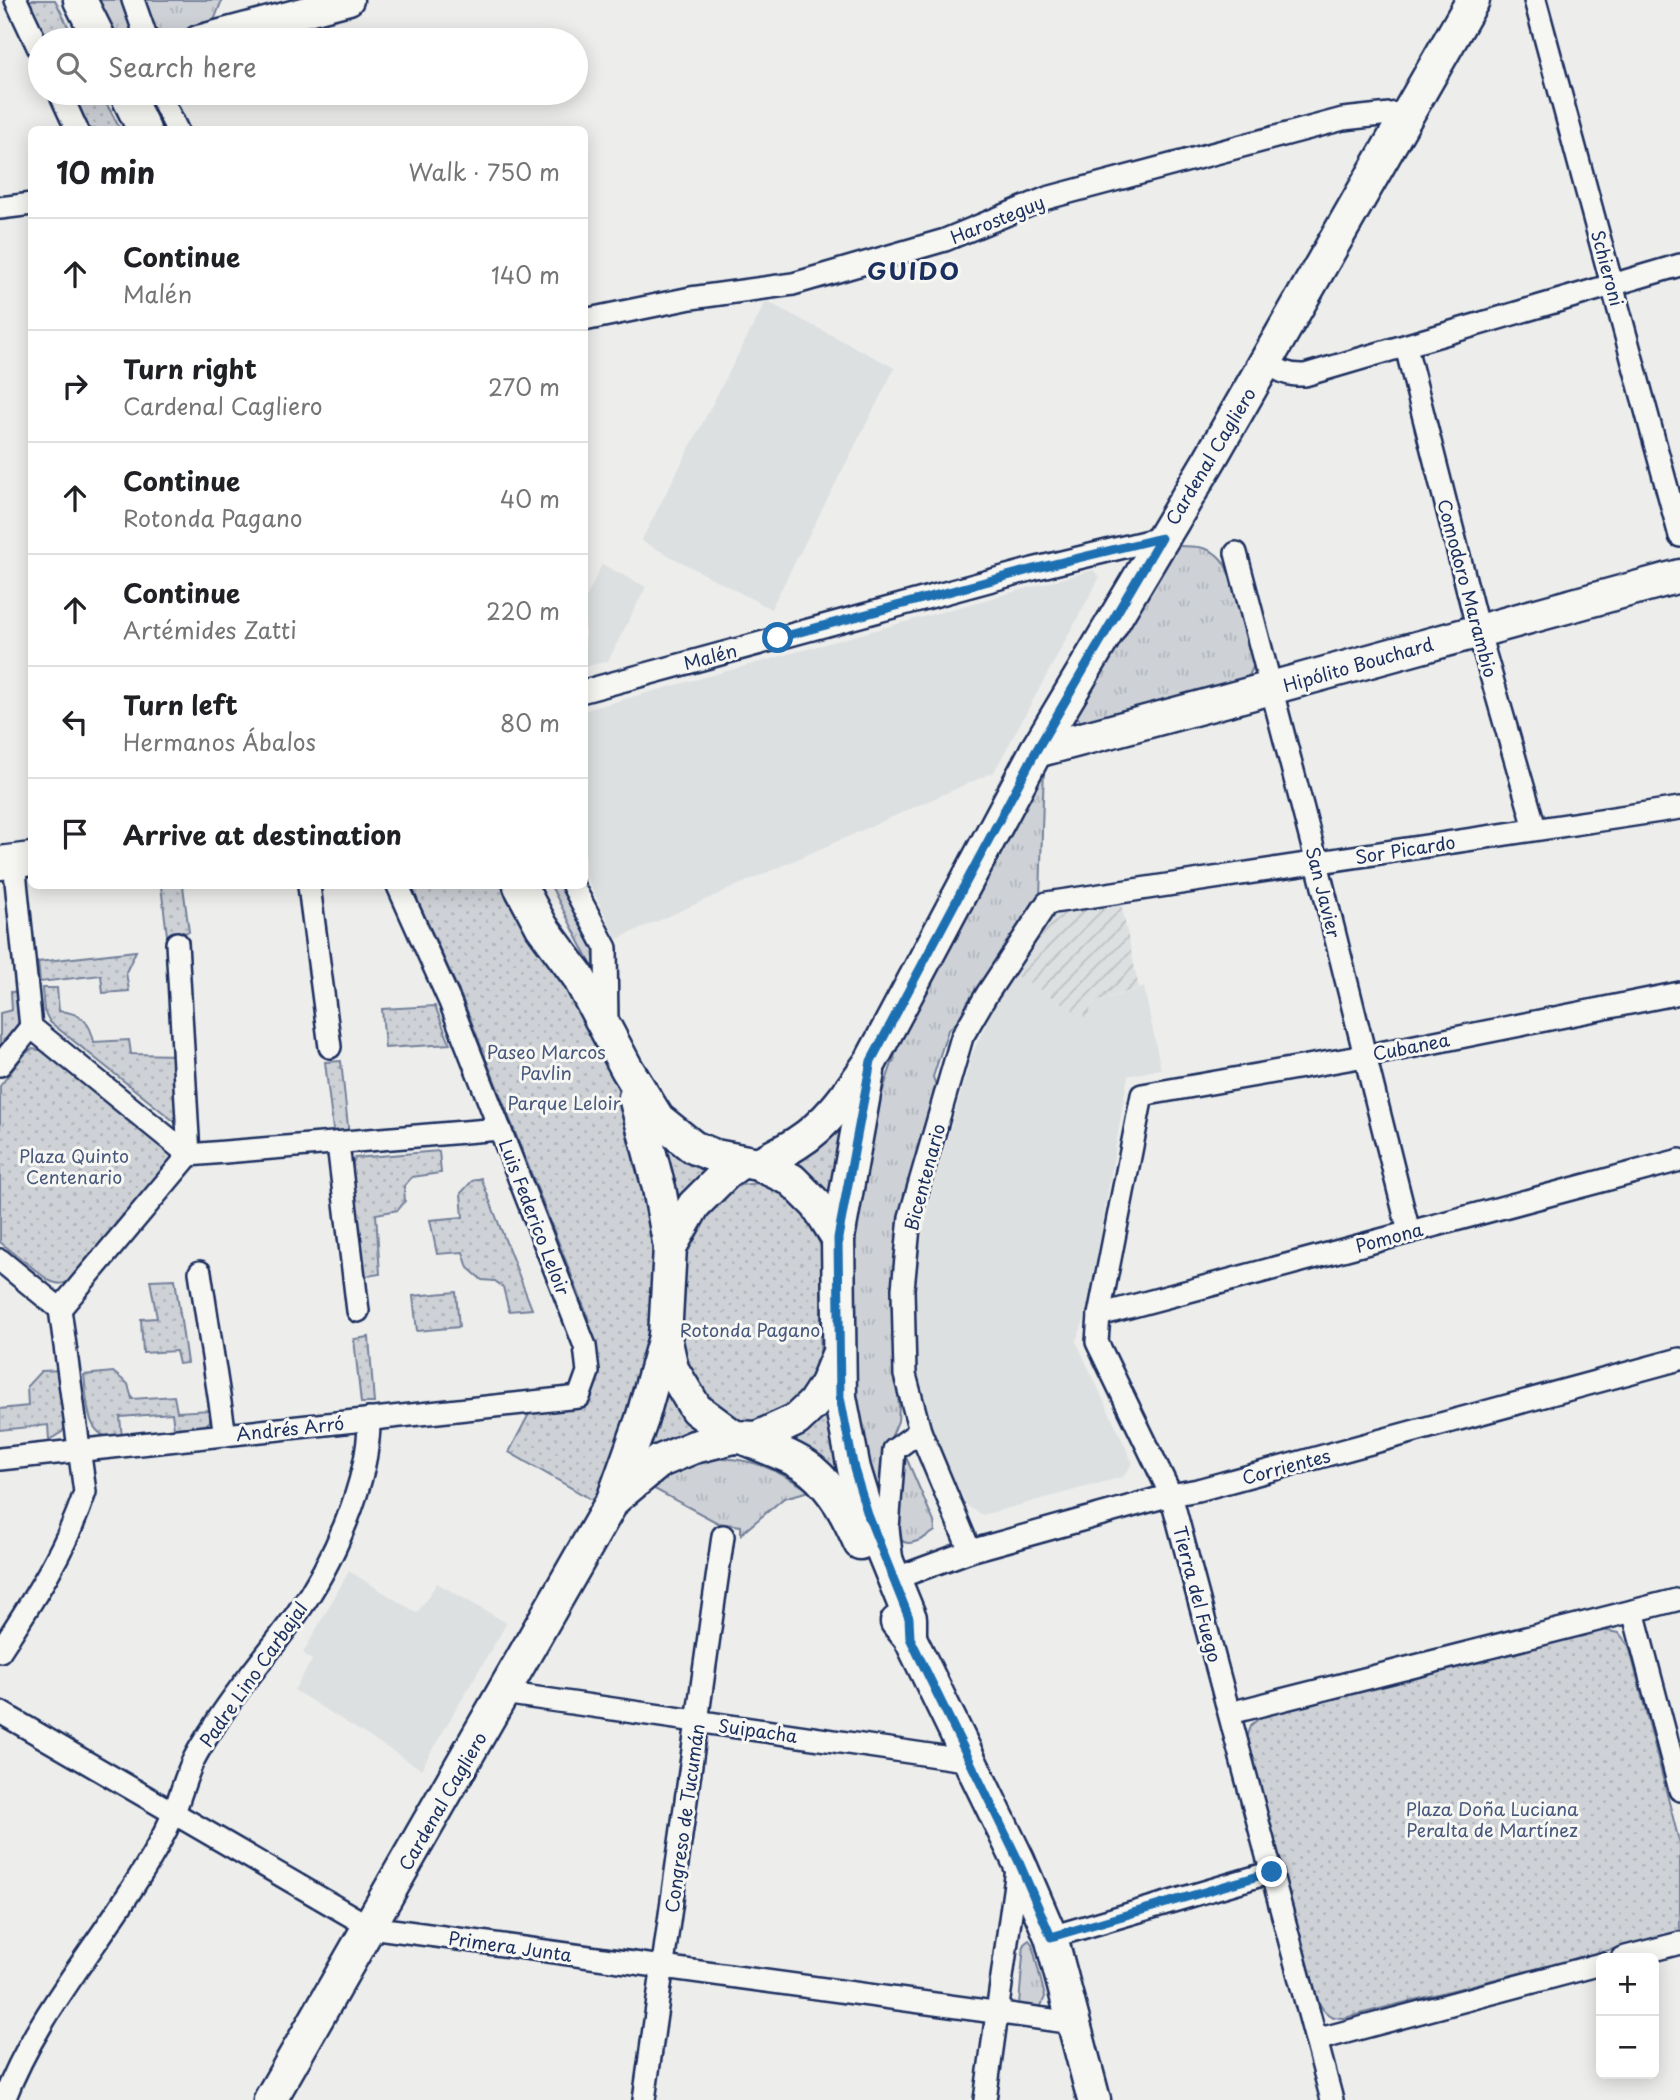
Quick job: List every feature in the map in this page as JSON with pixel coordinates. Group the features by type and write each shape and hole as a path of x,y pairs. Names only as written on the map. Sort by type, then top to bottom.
{"main road":[{"path":"80,0 94,28"},
{"name":"Cardenal Cagliero","path":"749,1163 799,1142 823,1123 871,1061 1036,751 1266,361 1473,0"},
{"path":"131,105 142,126"},
{"name":"Hipólito Bouchard","path":"1036,751 1680,576"},
{"path":"522,889 542,928 578,976 627,1069 659,1119 693,1147 715,1156 749,1163 792,1180 817,1205 838,1238 840,1397 854,1469 868,1515 909,1618 910,1638"},
{"path":"544,889 560,919 578,976"},
{"name":"Cardenal Cagliero","path":"838,1238 871,1061"},
{"path":"627,1069 659,1188 670,1247 665,1336 672,1369 696,1409 740,1438 810,1469 828,1487 846,1512 896,1621 910,1638 971,1761 1051,1937 1094,2100"},
{"path":"670,1247 694,1205 727,1172 749,1163"},
{"name":"Cardenal Cagliero","path":"270,2100 613,1500 642,1419 665,1336"},
{"path":"740,1438 757,1438 796,1420 813,1404 838,1355"},
{"name":"Cardenal Cagliero","path":"613,1500 660,1461 694,1447 740,1438"},
{"path":"294,2100 312,2030"}],"street":[{"path":"16,0 29,28"},
{"path":"133,0 143,28"},
{"path":"243,28 349,0"},
{"name":"Schieroni","path":"1535,0 1680,536"},
{"path":"66,105 75,126"},
{"path":"165,105 175,126"},
{"name":"Harosteguy","path":"588,319 691,298 793,284 945,240 1047,198 1343,119 1409,113"},
{"path":"0,208 28,204"},
{"path":"1266,361 1293,376 1305,375 1680,265"},
{"name":"Comodoro Marambio","path":"1406,346 1478,630 1535,828"},
{"name":"Malén","path":"588,690 1019,573 1161,538"},
{"name":"San Javier","path":"1236,553 1409,1232"},
{"name":"Sor Picardo","path":"1046,903 1680,808"},
{"path":"0,1066 31,1027 15,861"},
{"path":"309,889 330,1047"},
{"name":"Luis Federico Leloir","path":"399,889 450,1002 585,1346 588,1372 579,1397"},
{"path":"575,889 606,948 607,1029"},
{"name":"Bicentenario","path":"970,1551 920,1431 905,1375 903,1289 909,1217 962,1037 1046,903"},
{"path":"60,1309 189,1156 177,943"},
{"name":"Cubanea","path":"1142,1096 1365,1056 1680,993"},
{"path":"31,1027 189,1156 500,1129"},
{"name":"Tierra del Fuego","path":"1142,1096 1099,1314 1097,1342 1171,1495 1332,2100"},
{"path":"338,1144 358,1311"},
{"name":"Pomona","path":"1099,1314 1680,1160"},
{"path":"0,1260 60,1309 85,1492 76,1520 38,1594 0,1651"},
{"path":"200,1272 225,1435"},
{"name":"Corrientes","path":"894,1579 970,1551 1680,1359"},
{"name":"Andrés Arró","path":"0,1459 579,1397"},
{"name":"Padre Lino Carbajal","path":"4,2100 13,2076 46,2015 133,1887 173,1813 193,1762 213,1727 313,1588 336,1542 364,1469 370,1443 369,1419"},
{"path":"894,1579 888,1528 894,1450 920,1431"},
{"name":"Congreso de Tucumán","path":"644,2100 723,1536"},
{"path":"1230,1713 1680,1599"},
{"path":"1633,1611 1680,1790"},
{"name":"Suipacha","path":"503,1693 971,1761"},
{"name":"Primera Junta","path":"0,1712 370,1927 1074,2022"},
{"path":"985,2100 1018,1860"},
{"path":"1051,1937 1272,1872"},
{"path":"1641,1953 1680,1943"},
{"path":"1316,2040 1596,1965"}],"shaded area":[{"path":"766,301 895,368 771,609 641,541"},
{"path":"602,564 646,587 608,661 588,666 588,594"},
{"path":"1093,570 1100,577 994,772 617,939 588,881 588,709"},
{"path":"1121,903 1139,988 1092,1003 1088,1019 1010,972 1045,914"},
{"path":"1010,972 1088,1018 1092,1003 1144,987 1161,1069 1128,1076 1087,1313 1076,1341 1133,1463 1123,1477 983,1515 967,1506 930,1428 916,1371 911,1295 929,1202 972,1054"},
{"path":"349,1571 417,1613 437,1583 507,1623 421,1769 294,1690 312,1660 303,1653"}],"green space":[{"path":"22,0 55,0 69,28 36,28"},
{"path":"92,0 122,0 132,27 105,28"},
{"path":"141,0 222,0 211,28 152,28"},
{"path":"74,105 107,105 118,126 84,126"},
{"path":"1174,546 1193,546 1211,551 1226,567 1254,665 1249,676 1239,684 1090,725 1080,722 1077,716 1080,704"},
{"path":"1044,765 1040,898 967,1003 963,1017 948,1030 933,1077 939,1094 896,1374 898,1421 886,1450 882,1506 867,1466 857,1405 852,1365 851,1292 855,1223 877,1108 901,1037"},
{"path":"161,889 183,889 189,932 167,935"},
{"name":"Parque Leloir","path":"412,889 510,889 557,966 613,1076 631,1124 655,1245 654,1289 643,1383 601,1505 509,1452 529,1414 571,1408 594,1350 588,1317 462,998"},
{"path":"553,889 562,889 596,955 596,974"},
{"path":"136,951 126,972 129,991 103,993 101,975 40,982 38,962"},
{"path":"42,988 57,988 59,1011 83,1019 94,1042 129,1040 131,1054 178,1055 180,1121 175,1122 50,1022 44,1011"},
{"path":"21,991 22,1009 19,1023 0,1048 0,1013 12,1010 11,992"},
{"path":"435,1006 450,1044 385,1048 382,1009"},
{"name":"Plaza Quinto Centenario","path":"32,1049 48,1051 171,1153 171,1160 73,1279 64,1283 48,1280 0,1242 0,1086"},
{"path":"341,1061 349,1136 334,1138 325,1062"},
{"path":"851,1102 835,1207 785,1168"},
{"path":"660,1136 709,1171 676,1212"},
{"path":"439,1151 441,1173 412,1177 404,1186 405,1201 398,1210 376,1214 380,1274 360,1277 350,1170 355,1158"},
{"path":"481,1178 532,1309 509,1311 503,1287 495,1281 482,1280 468,1268 463,1252 437,1254 430,1220 463,1217 461,1193 472,1181"},
{"name":"Rotonda Pagano","path":"761,1183 774,1186 792,1202 810,1223 822,1248 820,1364 789,1412 744,1428 705,1402 684,1358 679,1333 686,1243 694,1226 722,1194 740,1185"},
{"path":"175,1279 187,1363 179,1364 176,1351 143,1353 141,1319 157,1318 150,1280"},
{"path":"456,1292 459,1327 417,1331 413,1296"},
{"path":"369,1337 374,1403 361,1403 354,1339"},
{"path":"62,1370 68,1422 62,1432 49,1440 48,1425 0,1430 0,1409 28,1406 27,1386 41,1371"},
{"path":"113,1372 128,1384 132,1399 174,1396 177,1412 210,1410 210,1421 205,1426 174,1428 172,1413 120,1417 122,1438 110,1438 101,1434 90,1418 84,1375"},
{"name":"Rotonda Pagano","path":"661,1383 702,1429 640,1463"},
{"path":"829,1399 843,1480 788,1438"},
{"path":"900,1455 906,1457 934,1522 935,1531 911,1543 904,1542 897,1528"},
{"path":"712,1458 740,1460 764,1466 810,1491 784,1498 741,1534 741,1526 718,1523 645,1484 680,1465"},
{"name":"Plaza Doña Luciana Peralta de Martínez","path":"1601,1630 1619,1633 1629,1646 1680,1845 1680,1932 1344,2018 1328,2014 1318,2001 1247,1739 1251,1725 1262,1716"},
{"path":"1029,1940 1045,1997 1040,2008 1019,2004 1024,1944"}],"district":[{"name":"GUIDO","path":"914,270"}],"route":[{"path":"778,638 1033,569 1161,538 1036,751 871,1061 838,1238 840,1397 854,1469 868,1515 909,1618 910,1638 1018,1860 1051,1937 1272,1872"}],"park label":[{"name":"Paseo Marcos Pavlin","path":"546,1061"}]}
